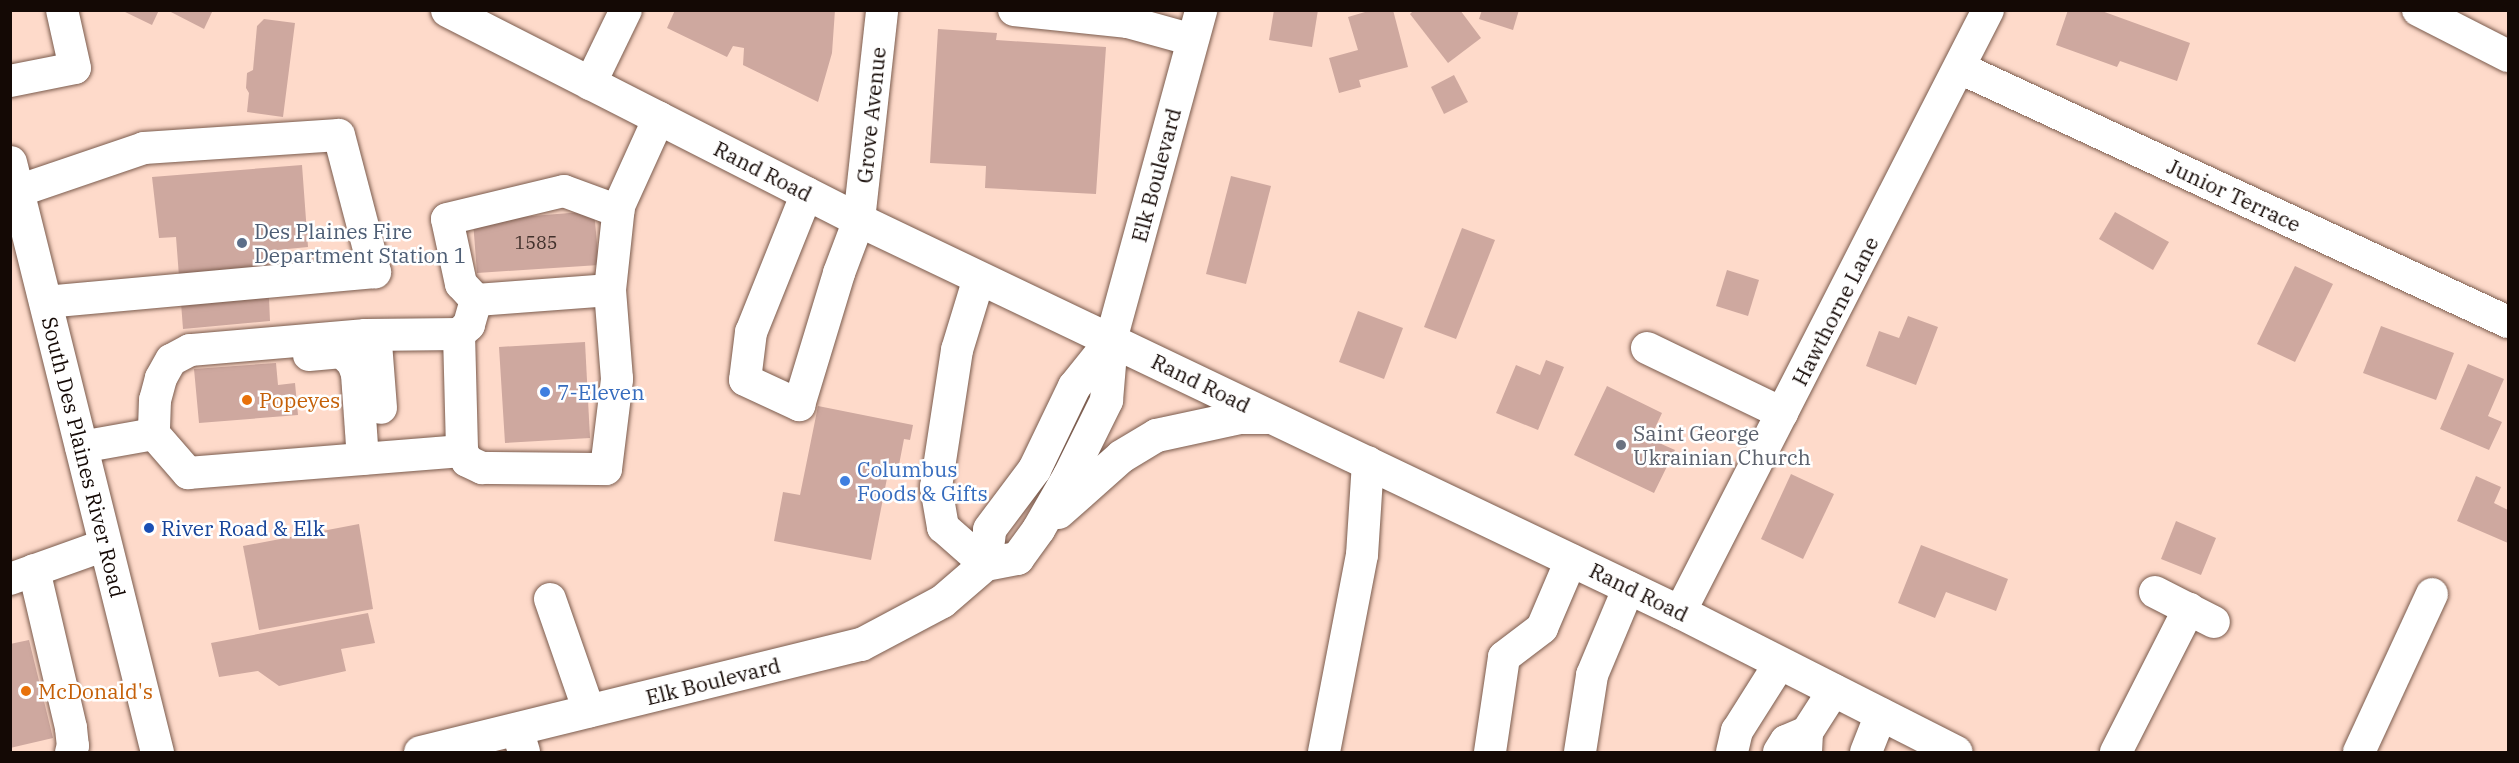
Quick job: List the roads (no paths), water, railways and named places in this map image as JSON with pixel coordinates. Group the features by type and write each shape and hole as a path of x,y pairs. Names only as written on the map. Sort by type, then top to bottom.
{"main road":[{"name":"Rand Road","path":"447,10 483,19 590,84 859,220 1629,587 1956,753"},
{"name":"South Des Plaines River Road","path":"14,177 157,753"},
{"name":"Elk Boulevard","path":"420,753 521,741 589,711 861,644 942,601 985,564 1017,558 1038,529 1069,476 1106,400 1111,340"},
{"name":"Elk Boulevard","path":"985,564 989,529 1034,469 1074,386 1111,340"},
{"path":"1038,529 1121,456 1156,435 1240,417 1273,417"}],"street":[{"path":"10,81 75,68 62,10"},
{"path":"590,84 626,10"},
{"name":"Grove Avenue","path":"807,193 751,332 745,380 800,405 838,273 859,220 882,10"},
{"path":"1014,10 1128,16 1197,25"},
{"name":"Hawthorne Lane","path":"1680,612 1988,10"},
{"path":"2418,10 2508,56"},
{"name":"Elk Boulevard","path":"1111,340 1197,25"},
{"name":"Junior Terrace","path":"1960,68 2508,322"},
{"path":"459,334 462,451 467,461 482,468 606,469 617,380 610,290 618,211 659,118"},
{"path":"14,177 144,148 339,135 375,272 45,302"},
{"path":"476,300 461,284 447,219 564,191 618,211"},
{"path":"979,278 957,350 936,487 943,527 985,564"},
{"path":"476,300 610,290"},
{"path":"462,451 188,472 154,434 155,400 171,360 190,350 366,335 459,334 469,325 476,300"},
{"path":"366,335 376,343 374,458"},
{"path":"1647,348 1782,413"},
{"path":"168,366 342,352 353,363 357,374 374,458"},
{"path":"81,447 154,434"},
{"path":"1324,753 1361,566 1368,462"},
{"path":"71,753 73,746 71,728 22,575 105,545"},
{"path":"1490,753 1504,657 1542,628 1571,560"},
{"path":"1580,753 1592,675 1629,587"},
{"path":"2116,753 2201,615 2156,592"},
{"path":"2360,753 2432,594"},
{"path":"550,599 589,711"},
{"path":"1732,753 1737,731 1779,663"},
{"path":"1779,753 1786,741 1806,742 1834,690"},
{"path":"1866,753 1881,714"}],"place":[{"name":"Des Plaines Fire Department Station 1","path":"242,243"},
{"name":"7-Eleven","path":"545,392"},
{"name":"Popeyes","path":"247,400"},
{"name":"Saint George Ukrainian Church","path":"1621,445"},
{"name":"Columbus Foods & Gifts","path":"845,481"},
{"name":"River Road & Elk","path":"149,528"},
{"name":"McDonald's","path":"26,691"}]}
